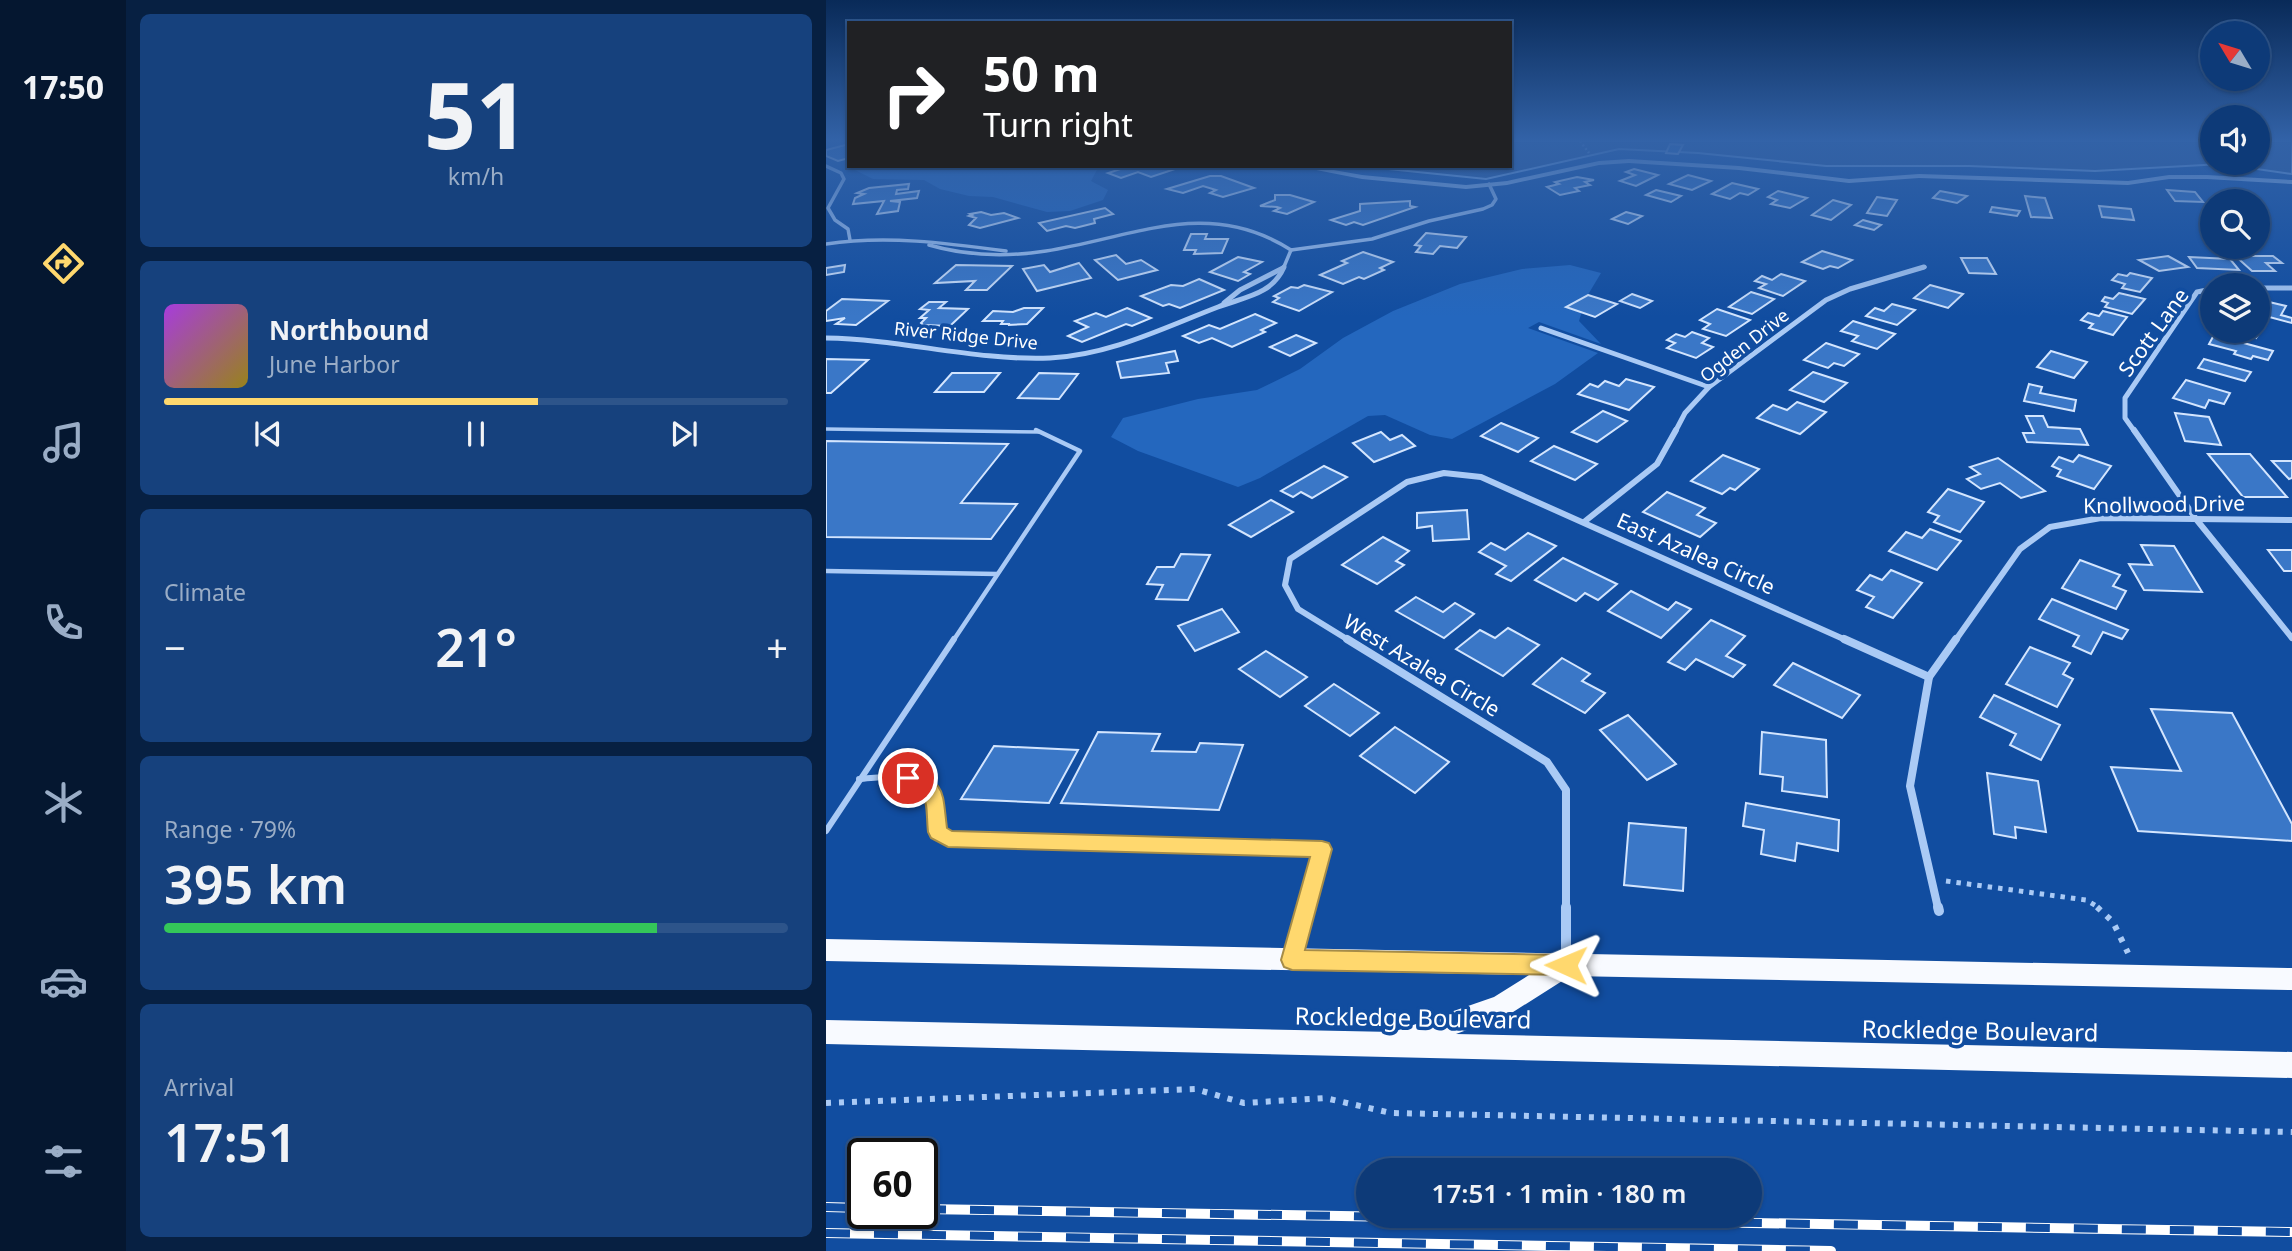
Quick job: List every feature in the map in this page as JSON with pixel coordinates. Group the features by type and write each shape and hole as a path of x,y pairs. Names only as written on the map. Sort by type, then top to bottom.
{"main road":[{"path":"826,950 2292,979"},
{"path":"1392,1044 1501,1006 1566,965"},
{"name":"Rockledge Boulevard","path":"826,1032 2292,1065"}],"street":[{"path":"833,199 828,208 835,220 848,229 850,240"},
{"path":"826,244 850,240 929,245 942,249 992,254 1014,253 1061,249 1144,229 1186,224 1245,227 1282,242 1291,250 1372,239 1429,221 1483,209 1492,205 1496,199"},
{"name":"River Ridge Drive","path":"826,338 858,337 1027,358 1073,355 1130,343 1250,296 1275,283 1291,250"},
{"name":"Ogden Drive","path":"1584,522 1657,464 1685,413 1709,387 1826,300 1850,289 1925,267"},
{"name":"River Ridge Drive","path":"1221,306 1240,290 1283,268"},
{"path":"2270,288 2292,288"},
{"name":"Scott Lane","path":"2200,291 2197,292 2125,398 2125,418 2196,519 2292,638"},
{"path":"1541,328 1709,387"},
{"name":"East Azalea Circle","path":"1444,473 1481,477 1929,677"},
{"name":"West Azalea Circle","path":"1444,473 1407,482 1290,559 1285,585 1298,609 1547,762 1566,790 1566,965"},
{"name":"Knollwood Drive","path":"1939,911 1910,786 1929,677 2020,548 2050,527 2101,518 2292,520"}],"lane":[{"path":"826,429 1036,430 1080,451 826,831"},
{"path":"826,571 998,574"},
{"path":"859,779 908,778 926,784 933,792 938,832 948,839 1322,849 1292,960"}],"path":[{"path":"1932,879 2085,900 2104,909 2114,921 2138,977"},
{"path":"826,1103 1195,1089 1244,1102 1325,1098 1391,1113 2292,1132"}],"shaded area":[{"path":"1002,199 1103,199 1070,211 1047,212"},
{"path":"1570,265 1601,273 1586,298 1579,321 1601,344 1539,322 1528,328 1598,353 1555,384 1452,439 1430,435 1385,415 1368,416 1260,478 1238,487 1138,451 1111,437 1123,418 1198,399 1257,390 1300,369 1343,338 1393,311 1460,284 1522,269"}],"building":[{"path":"855,199 905,199 890,201 900,202 898,211 877,214 884,201 853,204"},
{"path":"1305,199 1314,202 1287,214 1274,211 1280,208 1277,207 1260,206 1275,200"},
{"path":"1805,199 1790,208 1771,204 1777,200"},
{"path":"1876,199 1897,200 1887,216 1867,213"},
{"path":"1940,199 1962,199 1957,203"},
{"path":"2026,199 2045,199 2052,218 2031,217"},
{"path":"2174,199 2200,199 2200,202 2175,201"},
{"path":"1833,200 1851,205 1831,220 1812,215"},
{"path":"1410,201 1410,206 1415,207 1363,225 1354,222 1346,225 1331,220 1360,211 1360,204"},
{"path":"2099,206 2131,209 2134,220 2102,217"},
{"path":"1992,207 2020,211 2017,216 1990,212"},
{"path":"1105,208 1113,214 1094,219 1095,223 1075,228 1066,226 1047,231 1039,223"},
{"path":"981,212 991,215 1004,213 1018,218 980,228 969,225 976,218 969,216 972,215 970,214"},
{"path":"1626,212 1642,216 1628,224 1612,219"},
{"path":"1863,220 1881,225 1874,230 1855,225"},
{"path":"1426,233 1466,237 1457,248 1440,246 1433,254 1416,252 1421,246 1415,245"},
{"path":"1191,234 1207,234 1205,239 1228,239 1222,253 1194,254 1196,250 1184,250"},
{"path":"1822,251 1852,260 1838,268 1830,266 1823,269 1802,262"},
{"path":"1363,252 1393,262 1380,268 1384,270 1364,279 1359,277 1343,284 1320,275 1347,263 1342,261"},
{"path":"1116,255 1126,264 1141,260 1157,270 1118,280 1095,260"},
{"path":"2168,256 2188,267 2159,271 2139,260"},
{"path":"2270,256 2273,256 2282,263 2266,263 2275,271 2252,271 2239,259 2270,259"},
{"path":"1238,257 1262,262 1244,272 1250,274 1238,281 1210,272"},
{"path":"2189,257 2230,259 2239,270 2197,268"},
{"path":"1961,258 1987,258 1996,274 1969,273"},
{"path":"1079,263 1091,278 1037,291 1023,269 1044,265 1050,272"},
{"path":"845,265 844,272 826,275 826,268"},
{"path":"956,265 1012,266 987,290 966,290 975,281 935,283"},
{"path":"2130,273 2152,278 2140,292 2122,288 2125,284 2112,280 2118,274 2127,276"},
{"path":"1781,274 1805,281 1783,296 1759,288 1766,284 1755,281 1762,276 1772,280"},
{"path":"1199,279 1224,290 1180,308 1169,304 1163,306 1141,296 1171,285 1183,286"},
{"path":"1304,285 1332,292 1299,311 1273,302 1279,298 1274,296 1291,287"},
{"path":"1930,285 1963,294 1948,308 1914,298"},
{"path":"1751,292 1774,299 1752,314 1729,307"},
{"path":"2119,293 2145,299 2132,314 2105,307 2108,303 2102,301 2105,297 2113,299"},
{"path":"1632,294 1652,301 1640,308 1620,301"},
{"path":"1588,295 1617,304 1595,317 1566,307"},
{"path":"842,299 888,301 856,325 836,324 845,318 826,321 826,311"},
{"path":"929,302 946,302 939,308 968,309 950,326 923,325 921,323 926,318 920,318 929,310 920,309"},
{"path":"2270,302 2286,306 2281,315 2292,318 2292,323 2270,317"},
{"path":"1892,304 1915,310 1897,325 1866,316 1875,308 1884,311"},
{"path":"1024,308 1043,308 1027,324 1008,325 1010,324 1001,324 1003,321 983,321 993,311 1013,312"},
{"path":"1127,308 1151,318 1132,326 1126,324 1082,342 1068,336 1088,327 1075,321 1096,313 1106,317"},
{"path":"1717,309 1750,320 1726,336 1703,329 1710,324 1700,320"},
{"path":"2103,311 2127,317 2113,335 2089,328 2093,324 2081,320 2088,313 2099,316"},
{"path":"1255,314 1276,323 1261,330 1265,332 1232,347 1212,338 1199,343 1183,336 1209,325 1220,329"},
{"path":"1853,321 1895,334 1877,349 1852,341 1858,336 1841,331"},
{"path":"1692,332 1709,338 1702,343 1713,347 1696,358 1667,348 1675,343 1667,340 1676,334 1685,337"},
{"path":"1296,335 1316,343 1290,356 1270,347"},
{"path":"1826,343 1859,354 1844,366 1834,363 1828,368 1804,360"},
{"path":"2244,343 2273,351 2268,360 2253,356 2251,359 2234,354 2236,351 2209,344"},
{"path":"1175,351 1178,361 1166,363 1169,373 1121,378 1117,362"},
{"path":"2051,351 2087,362 2074,378 2037,367"},
{"path":"826,359 868,360 831,393 826,393"},
{"path":"2204,359 2251,372 2245,381 2198,368"},
{"path":"1813,372 1847,383 1824,402 1790,390"},
{"path":"952,373 1000,373 984,392 935,392"},
{"path":"1039,373 1078,374 1059,399 1018,398"},
{"path":"1626,379 1654,387 1629,410 1578,394 1590,384 1598,387 1605,381 1619,386"},
{"path":"2186,380 2230,393 2224,404 2209,400 2205,408 2173,398"},
{"path":"2029,384 2042,387 2040,393 2076,400 2074,411 2024,401"},
{"path":"1797,402 1826,412 1800,434 1757,418 1773,405 1787,410"},
{"path":"1603,411 1627,421 1597,442 1572,432"},
{"path":"2175,413 2209,417 2221,445 2185,441"},
{"path":"2026,416 2043,416 2048,427 2080,429 2088,445 2027,442 2023,433 2034,433"},
{"path":"1501,423 1538,438 1518,452 1481,436"},
{"path":"1381,432 1390,440 1402,435 1415,446 1374,462 1353,443"},
{"path":"826,441 1008,444 961,503 1017,504 991,539 826,537"},
{"path":"1554,446 1597,464 1575,480 1531,461"},
{"path":"2208,454 2250,454 2287,497 2243,497"},
{"path":"1723,455 1759,469 1735,490 1730,488 1722,494 1691,481"},
{"path":"2079,455 2111,466 2094,489 2057,476 2061,470 2052,466 2059,457 2073,462"},
{"path":"1998,458 2045,491 2021,498 2000,483 1981,489 1967,479 1980,474 1970,467"},
{"path":"2272,461 2292,461 2292,478 2289,479"},
{"path":"1324,466 1347,477 1312,498 1301,492 1293,497 1281,491"},
{"path":"1948,489 1984,502 1960,532 1934,522 1939,516 1928,512"},
{"path":"1667,492 1705,508 1697,515 1716,523 1700,537 1643,512"},
{"path":"1271,500 1293,512 1251,537 1229,525"},
{"path":"1467,510 1469,539 1433,541 1432,526 1417,528 1417,513"},
{"path":"1930,529 1961,541 1937,570 1889,551 1906,532 1922,538"},
{"path":"1528,533 1556,546 1511,581 1496,574 1506,566 1479,552 1491,543 1505,550"},
{"path":"1383,537 1409,551 1396,561 1404,565 1377,584 1342,565"},
{"path":"2141,545 2174,546 2202,592 2144,590 2129,564 2152,565"},
{"path":"2268,550 2292,550 2292,571 2284,571"},
{"path":"1181,554 1210,555 1188,600 1156,599 1163,585 1147,584 1157,567 1174,567"},
{"path":"1563,558 1617,584 1598,600 1585,593 1576,601 1535,580"},
{"path":"2080,560 2120,575 2113,586 2126,591 2116,609 2062,588"},
{"path":"1891,570 1922,583 1893,618 1866,607 1874,597 1857,590 1870,575 1882,580"},
{"path":"1631,591 1668,610 1676,602 1691,609 1661,638 1608,611"},
{"path":"1416,597 1443,612 1455,603 1474,614 1444,638 1396,611"},
{"path":"2052,599 2128,630 2122,639 2103,632 2091,654 2073,646 2079,636 2039,619"},
{"path":"1222,609 1239,632 1195,651 1178,626"},
{"path":"1711,620 1745,636 1726,656 1745,665 1733,677 1696,659 1685,670 1668,662"},
{"path":"1508,628 1539,645 1503,676 1456,649 1480,630 1495,638"},
{"path":"2030,647 2070,663 2063,674 2073,679 2057,707 2006,684"},
{"path":"1266,651 1307,677 1280,697 1239,669"},
{"path":"1562,658 1590,674 1582,681 1605,693 1585,713 1533,684"},
{"path":"1793,663 1860,695 1842,718 1774,685"},
{"path":"1334,684 1379,713 1350,736 1305,706"},
{"path":"1994,695 2060,725 2041,760 2010,745 2016,734 1980,717"},
{"path":"2151,709 2232,713 2292,824 2292,841 2138,831 2111,767 2181,771"},
{"path":"1628,715 1676,764 1647,780 1600,730"},
{"path":"1395,727 1449,762 1415,793 1360,756"},
{"path":"1098,732 1160,734 1152,751 1196,752 1200,743 1243,745 1219,810 1061,803"},
{"path":"1762,732 1826,740 1827,797 1782,791 1783,777 1760,774"},
{"path":"994,746 1078,750 1049,803 961,799"},
{"path":"1987,773 2038,781 2046,832 2015,827 2016,838 1994,834"},
{"path":"1746,803 1839,820 1838,851 1797,843 1795,861 1761,854 1764,830 1743,826"},
{"path":"1629,823 1686,828 1683,891 1624,885"}],"railway":[{"path":"826,1207 847,1208"},
{"path":"938,1209 2292,1232"},
{"path":"826,1233 1831,1251"}],"route":[{"path":"908,778 926,784 933,792 934,820 938,832 948,839 1322,849 1292,960 1566,965"}]}
